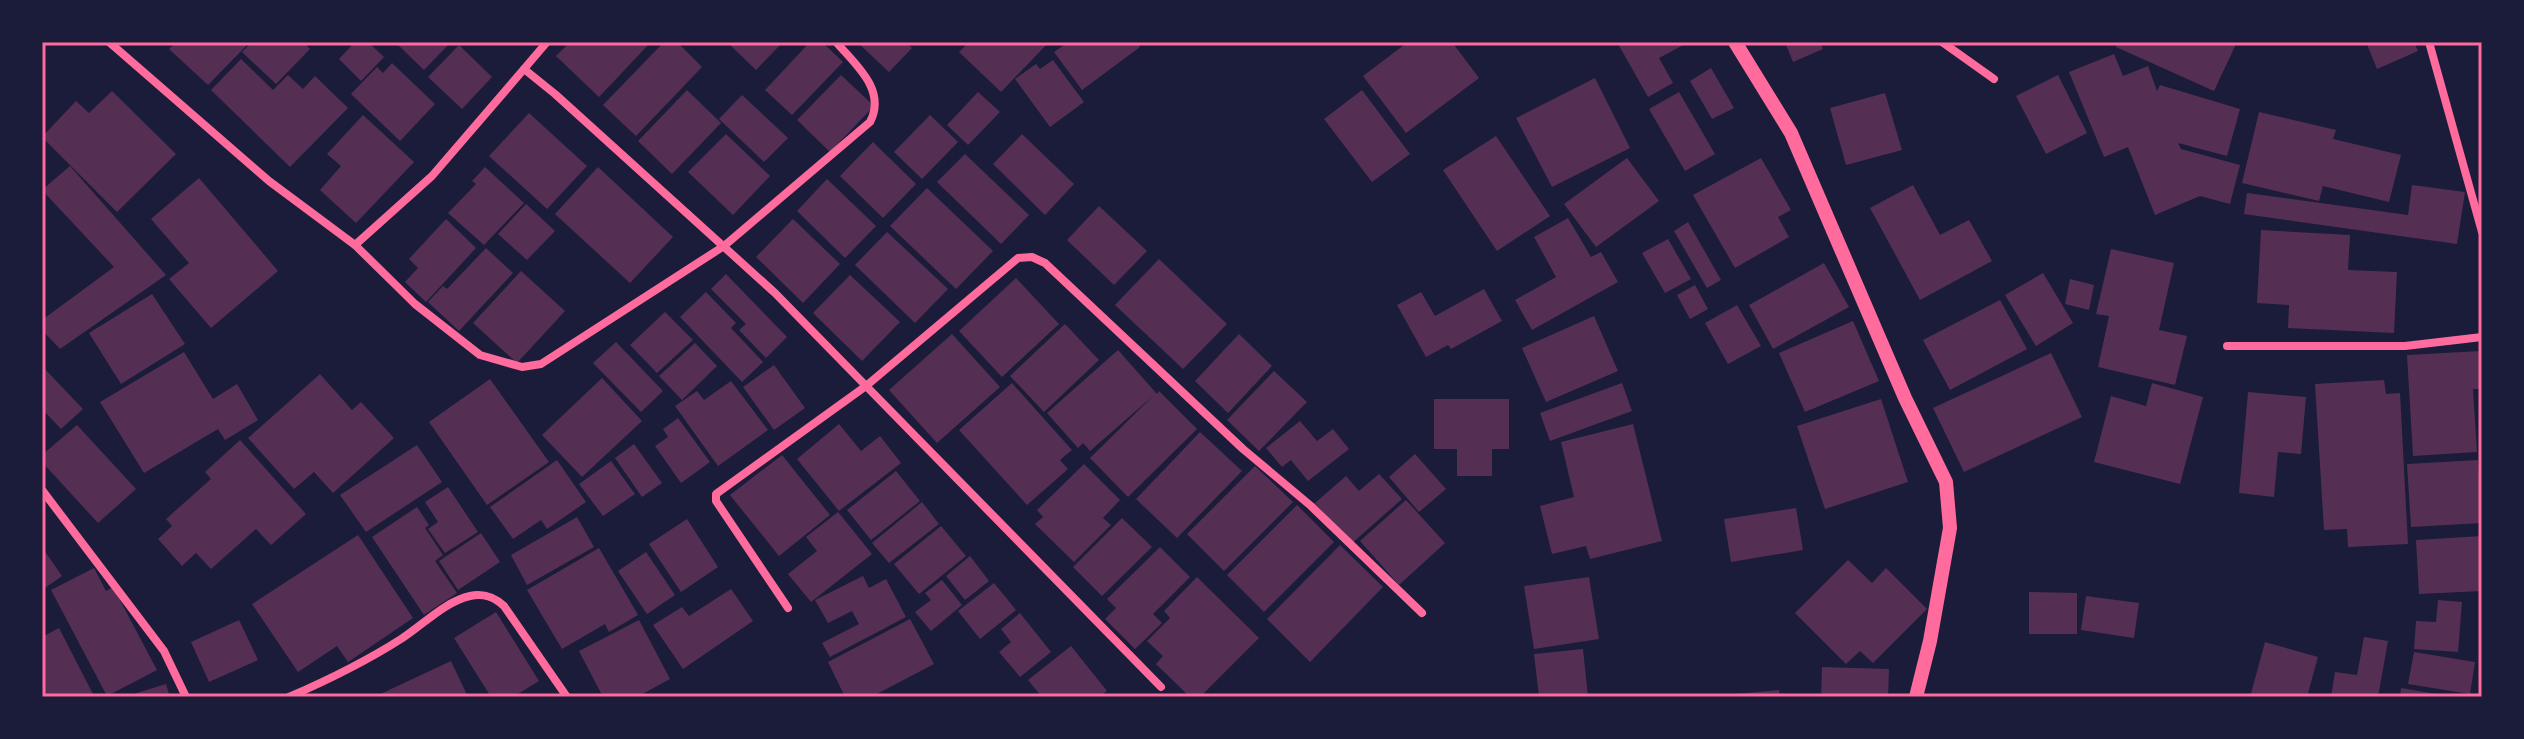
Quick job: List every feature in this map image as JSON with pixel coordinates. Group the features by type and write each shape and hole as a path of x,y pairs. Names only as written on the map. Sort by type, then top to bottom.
{"street":[{"path":"109,42 269,181 355,245 415,304 480,355 522,367 541,364 724,246 870,122 874,114 873,88 836,42"},
{"path":"355,245 432,176 547,42"},
{"path":"1735,42 1791,133 1905,398 1946,482 1950,528 1930,641 1916,697"},
{"path":"1942,42 1994,79"},
{"path":"2429,42 2482,232"},
{"path":"524,69 775,293 1161,687"},
{"path":"788,608 716,501 716,494 866,386 1018,258 1032,257 1045,263 1243,449 1311,506 1422,613"},
{"path":"2227,346 2405,346 2482,337"},
{"path":"42,490 164,651 186,697"},
{"path":"289,697 338,676 401,639 454,601 472,595 495,598 504,606 567,697"}],"building":[{"path":"176,42 250,42 208,85 169,49"},
{"path":"252,42 303,42 310,49 276,84 242,52"},
{"path":"355,42 368,42 384,57 361,81 339,59"},
{"path":"395,42 451,42 424,70"},
{"path":"570,42 651,42 599,97 556,56"},
{"path":"664,42 677,42 702,67 636,136 603,105"},
{"path":"727,42 783,42 756,70"},
{"path":"810,42 822,42 843,62 792,115 765,90"},
{"path":"857,42 906,42 912,48 889,72"},
{"path":"969,42 1049,42 1001,92 959,52"},
{"path":"1062,42 1136,42 1140,47 1082,90 1054,52 1064,45"},
{"path":"1408,42 1452,42 1479,78 1406,133 1363,76"},
{"path":"1617,42 1689,42 1659,58 1673,83 1648,97"},
{"path":"1785,42 1820,42 1823,49 1793,62"},
{"path":"2118,42 2237,42 2214,91 2116,47"},
{"path":"2366,42 2414,42 2418,51 2377,69"},
{"path":"459,45 492,77 462,109 428,77"},
{"path":"2114,54 2123,76 2148,66 2157,91 2160,85 2240,109 2227,156 2178,143 2181,149 2240,165 2230,204 2200,196 2155,215 2128,147 2104,157 2069,72"},
{"path":"241,59 273,90 288,75 303,89 315,76 348,108 290,167 211,90"},
{"path":"1053,60 1084,102 1050,127 1015,79 1036,64 1040,69"},
{"path":"392,63 435,104 400,141 351,94 377,67 383,73"},
{"path":"1711,68 1734,108 1712,119 1690,81"},
{"path":"841,75 874,106 830,152 797,120"},
{"path":"2058,75 2087,133 2046,154 2016,96"},
{"path":"1595,78 1630,148 1552,187 1516,118"},
{"path":"687,90 721,123 672,174 638,141"},
{"path":"1362,90 1410,154 1372,182 1324,119"},
{"path":"112,91 176,154 117,212 42,137 76,101 89,113"},
{"path":"978,92 1000,112 968,145 947,125"},
{"path":"1679,92 1715,154 1685,171 1649,109"},
{"path":"1885,93 1902,150 1846,165 1830,108"},
{"path":"742,95 788,138 764,162 719,119"},
{"path":"2259,112 2336,130 2333,139 2401,155 2389,202 2323,186 2319,201 2242,183"},
{"path":"529,113 587,166 547,209 489,156"},
{"path":"363,115 414,162 356,223 320,190 341,166 327,154"},
{"path":"930,115 958,142 922,179 894,152"},
{"path":"726,134 770,176 733,215 688,172"},
{"path":"1022,134 1074,184 1045,215 993,164"},
{"path":"1496,136 1550,216 1497,251 1443,170"},
{"path":"873,142 916,184 883,218 840,176"},
{"path":"965,154 1029,215 1001,244 937,182"},
{"path":"1627,158 1659,201 1596,247 1564,204"},
{"path":"1761,158 1791,210 1778,217 1789,237 1735,268 1693,195"},
{"path":"70,166 166,275 60,349 42,330 42,320 114,267 42,190"},
{"path":"485,167 524,203 484,245 448,213 476,184 472,181"},
{"path":"598,167 673,237 630,283 555,214"},
{"path":"199,178 278,271 211,328 169,279 189,263 151,219"},
{"path":"827,179 876,226 845,258 797,211"},
{"path":"1913,185 1940,235 1969,220 1992,261 1920,300 1870,208"},
{"path":"2412,185 2465,192 2457,244 2244,214 2247,193 2408,215"},
{"path":"927,188 993,251 956,289 890,226"},
{"path":"526,204 555,231 527,260 498,234"},
{"path":"1099,206 1147,251 1114,285 1067,240"},
{"path":"1568,218 1591,257 1601,252 1618,282 1532,330 1515,300 1556,277 1534,237"},
{"path":"446,219 476,248 426,302 405,282 418,268 409,259"},
{"path":"793,219 840,264 803,303 756,257"},
{"path":"1688,222 1721,280 1707,288 1674,231"},
{"path":"2261,230 2350,235 2348,270 2397,272 2394,333 2288,328 2289,305 2257,303"},
{"path":"887,232 948,289 915,323 855,265"},
{"path":"1668,239 1691,279 1665,293 1642,253"},
{"path":"486,248 513,273 459,331 428,302 443,286 447,289"},
{"path":"2111,249 2174,263 2159,330 2187,336 2175,385 2098,367 2109,316 2096,314"},
{"path":"1159,259 1227,324 1183,369 1115,305"},
{"path":"1824,263 1849,307 1773,349 1749,305"},
{"path":"521,271 565,311 517,363 473,323"},
{"path":"2043,273 2073,323 2036,346 2005,295"},
{"path":"726,274 787,337 766,358 739,330 746,324 711,289"},
{"path":"850,275 900,322 862,361 813,313"},
{"path":"1016,278 1059,324 1002,377 959,331"},
{"path":"2070,279 2094,285 2089,310 2065,304"},
{"path":"1695,285 1708,309 1690,319 1677,295"},
{"path":"1484,289 1502,321 1451,349 1448,345 1426,357 1397,305 1421,292 1435,316"},
{"path":"706,292 736,323 731,328 763,362 742,382 680,317"},
{"path":"152,294 185,344 121,384 89,333"},
{"path":"2000,300 2027,349 1950,390 1923,340"},
{"path":"1737,305 1761,346 1728,364 1705,323"},
{"path":"665,312 693,340 657,373 630,345"},
{"path":"1594,316 1618,371 1546,402 1522,348"},
{"path":"1853,321 1879,381 1805,412 1779,353"},
{"path":"1065,324 1099,360 1044,412 1010,376"},
{"path":"952,334 1000,387 937,443 889,390"},
{"path":"1239,334 1272,366 1228,413 1195,381"},
{"path":"616,342 663,391 641,412 593,363"},
{"path":"695,343 717,366 682,400 659,376"},
{"path":"1118,350 1157,394 1159,391 1197,429 1128,497 1090,458 1153,396 1090,451 1083,443 1078,448 1047,413"},
{"path":"2481,351 2482,389 2473,389 2477,452 2413,456 2407,355"},
{"path":"184,352 213,399 237,384 258,420 225,440 218,429 144,473 100,402"},
{"path":"2051,353 2082,417 1964,472 1933,408"},
{"path":"774,365 805,408 774,430 743,387"},
{"path":"42,366 83,409 61,429 42,409"},
{"path":"1274,371 1307,402 1259,451 1227,420"},
{"path":"320,374 352,410 361,402 394,438 333,493 314,472 294,489 248,438"},
{"path":"602,378 642,421 582,477 542,435"},
{"path":"490,379 549,462 487,505 429,422"},
{"path":"2384,380 2386,394 2400,393 2408,544 2348,547 2347,529 2324,530 2315,384"},
{"path":"731,381 768,430 718,466 675,406 697,391 704,400"},
{"path":"1012,383 1072,450 1060,460 1068,469 1027,505 959,430"},
{"path":"1622,383 1632,411 1550,441 1540,413"},
{"path":"2152,383 2203,397 2180,484 2094,462 2111,396 2146,406"},
{"path":"2248,392 2306,397 2301,454 2278,452 2274,497 2239,493"},
{"path":"1434,399 1509,399 1509,449 1492,449 1492,476 1457,476 1457,449 1434,449"},
{"path":"1881,399 1908,482 1825,509 1797,426"},
{"path":"678,418 710,462 681,483 655,446 668,437 663,429"},
{"path":"1300,421 1317,441 1333,429 1349,449 1308,481 1291,460 1282,467 1266,448"},
{"path":"839,424 861,451 880,436 901,463 839,511 797,459"},
{"path":"1633,424 1662,541 1590,559 1586,546 1552,554 1540,506 1574,497 1561,442"},
{"path":"77,425 136,489 98,523 42,462 42,455"},
{"path":"1200,432 1242,471 1177,538 1136,499"},
{"path":"240,440 306,514 271,545 256,529 211,569 196,553 182,566 158,539 172,526 166,519 211,479 205,472"},
{"path":"634,444 662,483 642,497 615,458"},
{"path":"417,445 442,482 366,532 340,495"},
{"path":"1415,454 1446,489 1419,512 1389,477"},
{"path":"782,455 830,515 779,556 730,495"},
{"path":"557,460 586,502 547,529 541,520 513,539 490,507"},
{"path":"2478,460 2482,523 2411,527 2407,464"},
{"path":"611,461 635,494 603,516 579,484"},
{"path":"1084,464 1120,500 1103,518 1111,525 1074,562 1035,524 1043,517 1037,510"},
{"path":"1255,466 1293,502 1224,571 1187,534"},
{"path":"896,471 920,501 871,540 847,510"},
{"path":"1379,474 1402,499 1351,544 1315,503 1346,476 1359,491"},
{"path":"448,487 478,532 445,553 428,529 438,522 425,502"},
{"path":"1406,500 1445,543 1399,585 1360,541"},
{"path":"922,502 939,524 889,563 872,543"},
{"path":"1297,505 1334,542 1264,612 1227,575"},
{"path":"417,507 429,525 425,528 443,555 435,561 457,593 424,615 372,537"},
{"path":"1796,508 1803,550 1731,562 1724,519"},
{"path":"838,512 872,554 811,602 788,574 817,551 806,537"},
{"path":"577,517 594,547 527,585 511,555"},
{"path":"1122,518 1152,547 1102,596 1073,567"},
{"path":"687,519 718,567 681,592 649,544"},
{"path":"941,526 966,556 919,594 894,564"},
{"path":"481,533 500,562 458,590 439,561"},
{"path":"358,535 413,618 348,662 337,646 298,672 252,604"},
{"path":"2482,536 2482,591 2419,594 2416,540"},
{"path":"1340,545 1383,587 1310,662 1267,619"},
{"path":"42,547 62,576 42,590"},
{"path":"1160,547 1190,577 1153,614 1162,623 1135,649 1105,619 1116,608 1107,599"},
{"path":"599,548 638,615 609,632 605,624 562,649 527,590"},
{"path":"646,552 675,595 647,614 618,571"},
{"path":"970,556 989,581 965,600 946,576"},
{"path":"1848,560 1872,583 1886,568 1927,609 1873,663 1860,651 1846,664 1795,613"},
{"path":"94,568 106,591 113,587 157,670 107,696 51,590"},
{"path":"863,576 869,588 886,579 906,617 830,657 822,643 859,624 852,611 828,623 815,600"},
{"path":"1197,577 1259,638 1200,697 1190,697 1156,664 1163,656 1147,641 1170,618 1164,611"},
{"path":"1589,577 1599,639 1534,649 1524,586"},
{"path":"942,580 962,605 931,631 915,612 931,600 925,593"},
{"path":"994,583 1016,610 980,639 958,611"},
{"path":"731,589 753,621 683,669 653,625 682,607 689,616"},
{"path":"2029,592 2077,593 2077,634 2029,634"},
{"path":"2086,596 2139,603 2134,638 2081,630"},
{"path":"2438,600 2462,602 2458,652 2414,649 2416,621 2436,622"},
{"path":"496,612 539,681 513,697 491,697 454,638"},
{"path":"1020,613 1051,652 1020,677 999,652 1011,642 1001,629"},
{"path":"910,619 934,664 871,697 845,697 828,662"},
{"path":"239,620 258,660 209,682 191,642"},
{"path":"639,620 670,679 637,697 603,697 579,651"},
{"path":"59,628 94,696 42,697 42,637"},
{"path":"2364,637 2388,641 2378,697 2331,697 2335,672 2357,675"},
{"path":"2265,642 2318,657 2307,697 2250,697"},
{"path":"1071,646 1107,691 1099,697 1042,697 1028,680"},
{"path":"1583,649 1588,697 1539,697 1534,654"},
{"path":"2414,652 2475,662 2470,694 2408,684"},
{"path":"451,661 468,697 374,697"},
{"path":"1822,667 1889,669 1888,697 1821,697"},
{"path":"166,684 170,697 127,697 127,696"},
{"path":"2401,688 2442,695 2442,697 2400,697"},
{"path":"1779,690 1780,697 1723,697 1723,695"}]}
